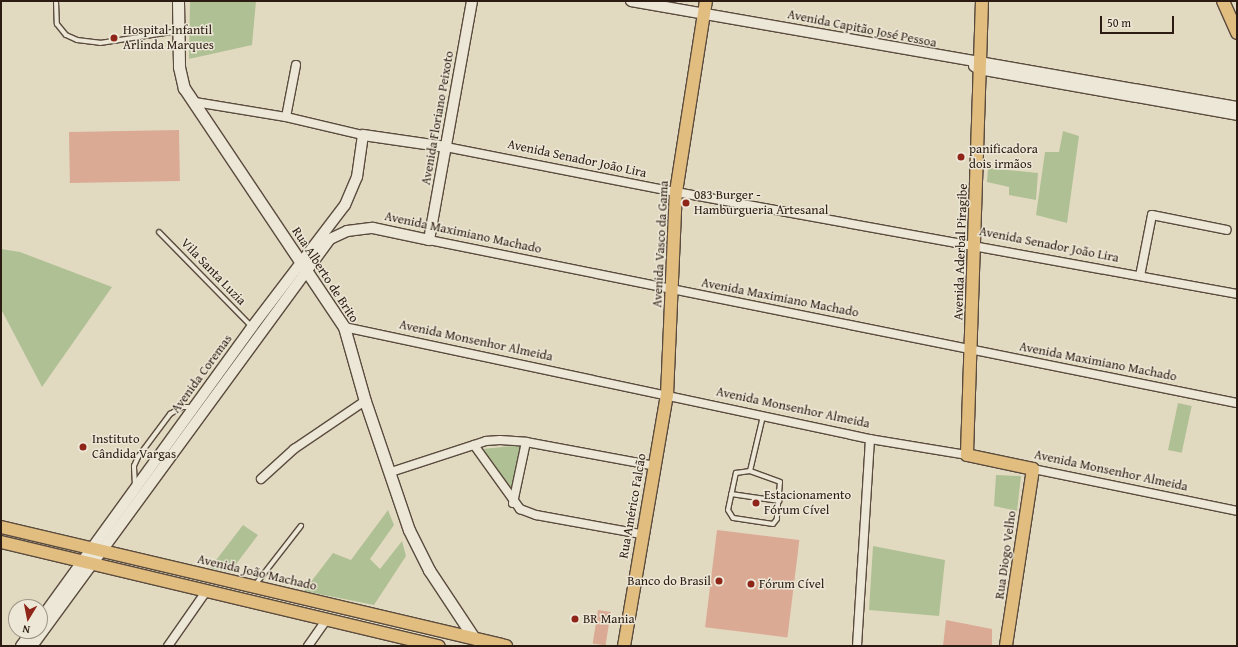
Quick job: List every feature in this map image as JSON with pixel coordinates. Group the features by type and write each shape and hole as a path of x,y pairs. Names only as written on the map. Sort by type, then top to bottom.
{"main road":[{"name":"Rua Alberto de Brito","path":"178,1 180,79 344,327 365,400 419,550 474,638"},
{"name":"Avenida Aderbal Piragibe","path":"967,455 976,244 976,64 982,1"},
{"path":"1223,1 1237,33"},
{"name":"Avenida Vasco da Gama","path":"667,395 673,290 676,192 704,7"},
{"name":"Rua Américo Falcão","path":"624,646 641,534 655,466 667,395"},
{"name":"Avenida Monsenhor Almeida","path":"967,455 1033,469"},
{"name":"Rua Diogo Velho","path":"1006,646 1033,469"},
{"name":"Avenida João Machado","path":"1,527 506,646"},
{"path":"1,542 439,646"}],"street":[{"name":"Avenida Floriano Peixoto","path":"429,240 472,1"},
{"name":"Avenida Capitão José Pessoa","path":"631,1 704,7 976,64 1237,115"},
{"path":"286,117 296,64"},
{"name":"Avenida Capitão José Pessoa","path":"976,64 1237,106"},
{"name":"Avenida Senador João Lira","path":"195,102 286,117 363,135 446,147 676,192 976,244 1237,294"},
{"name":"Avenida Coremas","path":"32,646 89,562 140,500 205,411 303,267 351,192 363,135"},
{"path":"1140,276 1152,215 1227,230"},
{"name":"Avenida Maximiano Machado","path":"323,248 330,240 355,229 379,228 429,240 673,290 1237,403"},
{"name":"Avenida Coremas","path":"98,550 135,489 252,327 303,267 323,248"},
{"name":"Avenida Monsenhor Almeida","path":"344,327 870,439 967,455"},
{"path":"262,479 294,449 365,400"},
{"path":"856,646 870,439"},
{"path":"391,472 486,441 526,442 655,466"},
{"path":"513,503 526,442"},
{"path":"474,444 513,503 520,509 536,515 641,534"},
{"name":"Avenida Monsenhor Almeida","path":"1033,469 1237,511"},
{"name":"Avenida Coremas","path":"48,611 89,562"},
{"path":"168,646 207,590"},
{"path":"308,646 327,619"}],"lane":[{"path":"56,1 57,24 66,35 77,40 100,43 178,31"},
{"name":"Vila Santa Luzia","path":"159,232 252,327"},
{"path":"140,500 135,489 133,473 138,457 170,414 182,407 194,407 205,411"},
{"path":"750,471 763,416"},
{"path":"750,471 778,480 782,487 773,524 733,518 728,510 736,473 750,471"},
{"path":"731,494 779,501"},
{"path":"254,587 301,526"}],"green space":[{"path":"190,1 256,1 252,45 189,59"},
{"path":"1063,131 1079,136 1067,223 1036,215 1045,152 1059,152"},
{"path":"988,168 1038,173 1036,200 1009,195 1009,187 987,182"},
{"path":"1,249 20,252 112,287 42,387 1,309"},
{"path":"1178,403 1192,406 1182,453 1168,450"},
{"path":"523,445 511,493 482,449"},
{"path":"996,475 1021,476 1017,511 994,506"},
{"path":"388,510 394,525 370,559 380,569 402,541 406,556 374,605 304,591 333,553 351,560"},
{"path":"243,525 258,535 230,572 210,568"},
{"path":"873,546 945,560 939,616 869,610"}],"building":[{"path":"179,130 180,181 70,183 69,132"},
{"name":"Fórum Cível","path":"717,530 799,540 787,637 705,627"},
{"path":"598,610 611,612 606,646 593,644"},
{"path":"946,620 992,629 992,646 943,646"}],"place":[{"name":"Hospital Infantil Arlinda Marques","path":"114,38"},
{"name":"panificadora dois irmãos","path":"961,157"},
{"name":"083 Burger - Hamburgueria Artesanal","path":"686,203"},
{"name":"Instituto Cândida Vargas","path":"83,447"},
{"name":"Estacionamento Fórum Cível","path":"756,503"},
{"name":"Banco do Brasil","path":"719,581"},
{"name":"Fórum Cível","path":"751,584"},
{"name":"BR Mania","path":"575,619"}]}
